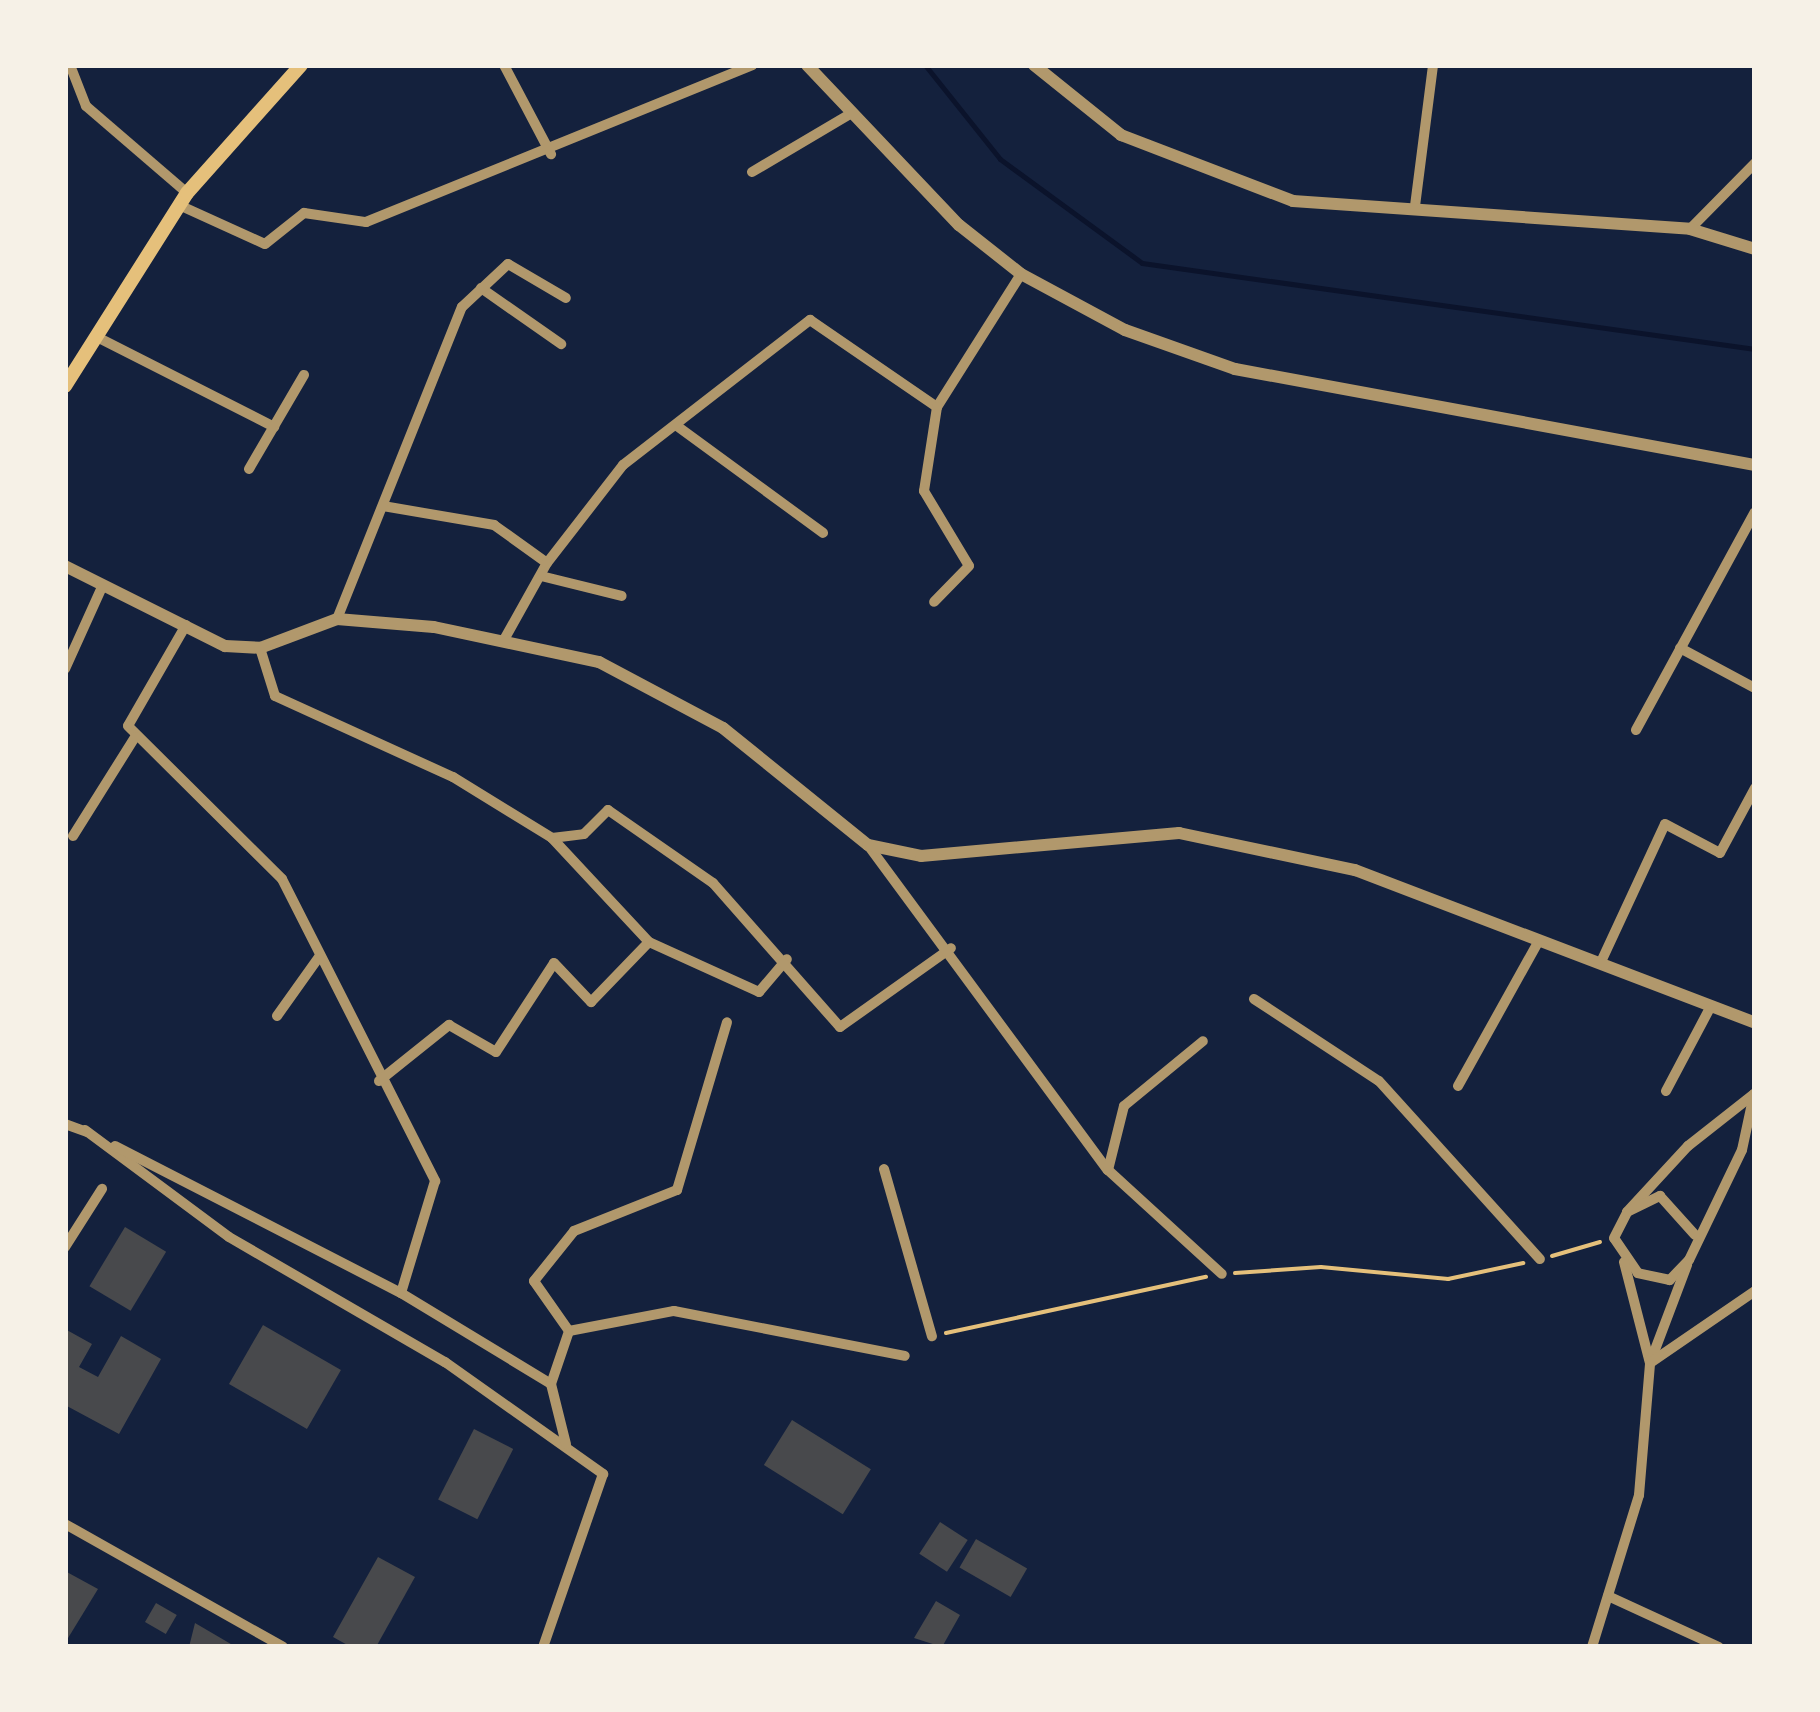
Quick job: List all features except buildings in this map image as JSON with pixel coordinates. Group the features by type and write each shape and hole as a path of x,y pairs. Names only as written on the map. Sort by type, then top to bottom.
{"main road":[{"path":"65,386 69,369 95,336 183,199 300,65"}],"street":[{"path":"70,65 86,106 183,199 265,244 304,213 366,222 551,154 752,65"},
{"path":"504,65 551,154"},
{"path":"807,65 903,173 1021,274 1125,330 1236,370 1755,465"},
{"path":"1416,206 1433,65"},
{"path":"1041,69 1121,135 1214,177 1293,201 1416,206 1690,229 1755,249"},
{"path":"752,172 850,114"},
{"path":"1690,229 1755,163"},
{"path":"338,619 462,306 508,264 566,298"},
{"path":"934,602 969,566 924,491 937,407 1021,274"},
{"path":"481,288 561,344"},
{"path":"505,638 547,563 623,465 810,320 937,407"},
{"path":"95,336 274,426"},
{"path":"249,470 304,375"},
{"path":"677,426 823,533"},
{"path":"383,506 494,525 547,563"},
{"path":"1636,730 1755,512"},
{"path":"65,566 225,646 260,648 338,619 505,638 600,662 723,728 868,845 951,948 1108,1170 1222,1274"},
{"path":"541,576 622,596"},
{"path":"65,669 103,585"},
{"path":"186,625 128,716 134,737 282,878 379,1081 436,1181 401,1293"},
{"path":"260,648 275,696 453,776 552,838 649,942 758,992 787,959"},
{"path":"1680,648 1755,688"},
{"path":"73,836 134,737"},
{"path":"1600,964 1665,824 1720,854 1755,788"},
{"path":"552,838 584,834 608,810 712,884 787,959 840,1027 951,948"},
{"path":"868,845 921,856 1179,833 1354,870 1755,1023"},
{"path":"379,1081 449,1026 496,1052 554,963 590,1002 649,942"},
{"path":"1458,1086 1538,942"},
{"path":"277,1016 319,957"},
{"path":"1254,998 1379,1080 1540,1259"},
{"path":"1666,1091 1712,1006"},
{"path":"570,1331 534,1281 574,1230 677,1190 727,1022"},
{"path":"1108,1170 1124,1106 1202,1040"},
{"path":"1650,1363 1614,1238 1626,1212 1688,1146 1754,1094"},
{"path":"1592,1647 1639,1495 1650,1363 1695,1235 1742,1150 1754,1094"},
{"path":"65,1124 85,1130 401,1293 551,1384"},
{"path":"85,1130 228,1237 566,1444 603,1474 542,1647"},
{"path":"884,1169 932,1336"},
{"path":"65,1247 102,1190"},
{"path":"1626,1212 1660,1196 1695,1235"},
{"path":"1623,1262 1670,1280 1689,1260"},
{"path":"1650,1363 1755,1291"},
{"path":"570,1331 674,1312 905,1356"},
{"path":"566,1444 551,1384 570,1331"},
{"path":"65,1524 284,1647"},
{"path":"1608,1596 1720,1647"}],"path":[{"path":"932,1336 1222,1274 1321,1267 1448,1279 1614,1238"}],"waterway":[{"path":"925,65 1000,159 1142,263 1755,349"}]}
